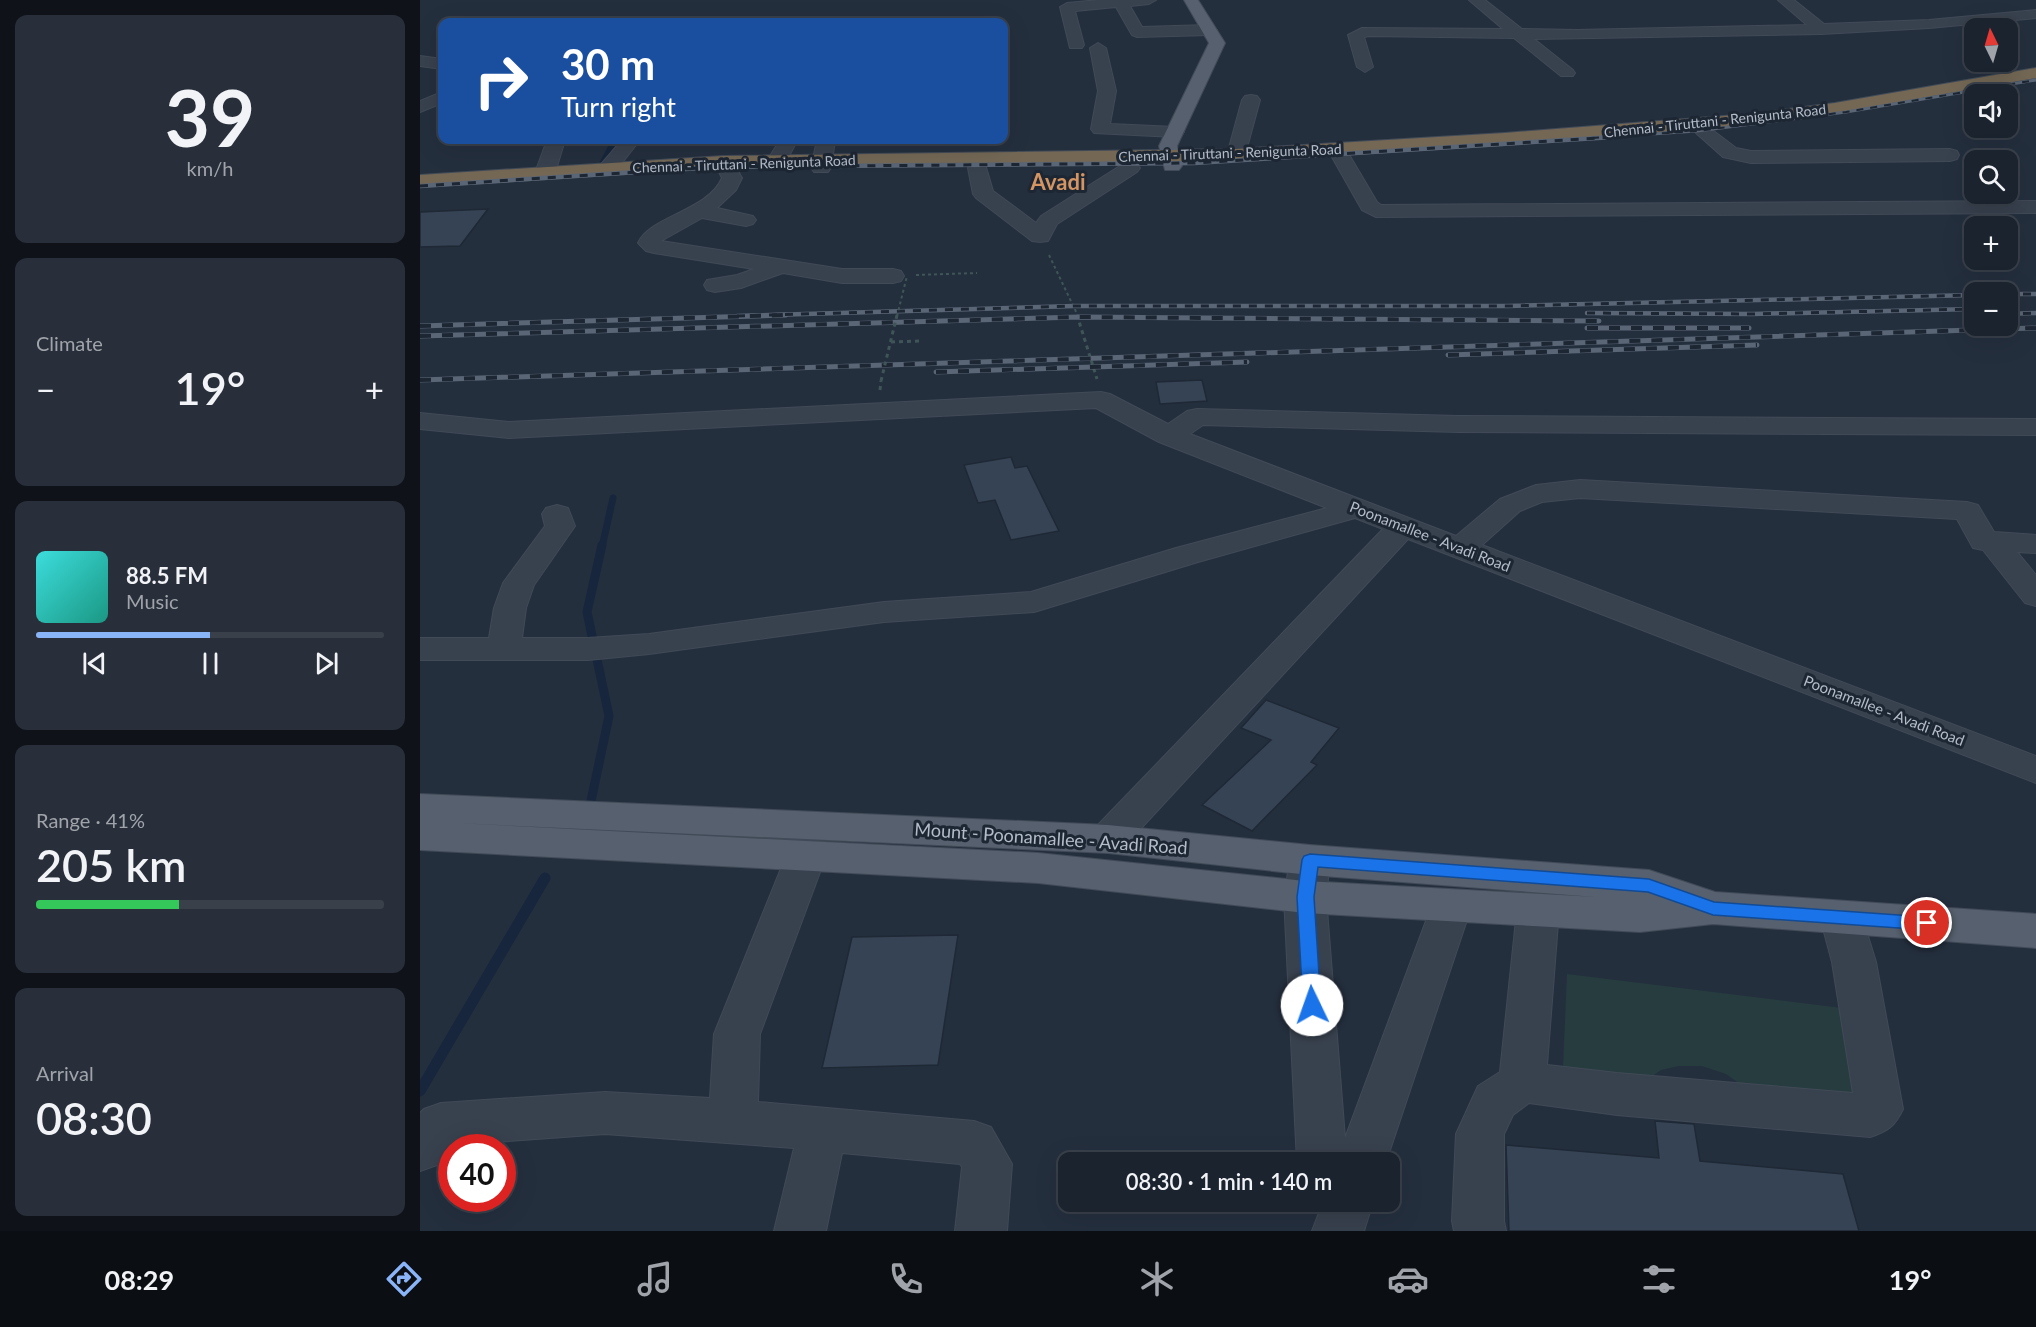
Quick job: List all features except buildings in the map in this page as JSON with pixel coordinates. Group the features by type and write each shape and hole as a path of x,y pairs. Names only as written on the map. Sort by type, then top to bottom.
{"highway":[{"name":"Chennai - Tiruttani - Renigunta Road","path":"420,189 717,193 823,164 1171,150 1236,159 1705,133 1901,101 2036,74"},
{"name":"Chennai - Tiruttani - Renigunta Road","path":"1339,153 1771,117 2036,82"},
{"name":"Chennai - Tiruttani - Renigunta Road","path":"420,181 777,161 978,168 1130,168 1171,150"}],"main road":[{"path":"1171,150 1217,43 1191,0"},
{"name":"Mount - Poonamallee - Avadi Road","path":"420,808 1108,839 1451,905 1640,916 1713,908 2036,931"},
{"name":"Mount - Poonamallee - Avadi Road","path":"420,836 1038,868 1308,879 1649,886 1713,908"}],"street":[{"path":"1476,0 1567,73"},
{"path":"1785,0 1821,29"},
{"path":"1076,45 1067,7 1157,8 1175,31"},
{"path":"1124,8 1137,32 1209,30"},
{"path":"1365,67 1356,35 1359,32 1577,35 1821,29 1929,24 2036,14"},
{"path":"420,48 438,50"},
{"path":"1098,48 1107,92 1100,129 1171,150"},
{"path":"420,62 438,64"},
{"path":"420,107 438,99"},
{"path":"1236,159 1251,100"},
{"path":"1705,133 1730,153 1751,157 1950,155"},
{"path":"544,173 555,144"},
{"path":"607,170 628,144"},
{"path":"777,161 786,144"},
{"path":"823,164 826,144"},
{"path":"1339,153 1370,206 1376,211 1399,213 2036,207"},
{"path":"978,168 983,194 1040,236 1048,220 1130,168"},
{"path":"746,220 717,193 656,234 649,243 654,246 842,276 900,276"},
{"path":"715,285 741,281 781,267"},
{"path":"420,421 509,430 1101,400"},
{"name":"Poonamallee - Avadi Road","path":"1101,400 1168,436 2036,770"},
{"path":"1168,436 1197,417 1458,424 2036,427"},
{"path":"1459,549 1510,505 1536,494 1580,489 1967,511 1984,541 2036,544"},
{"path":"420,649 588,649 649,644 884,612 1034,602 1187,555 1356,509"},
{"path":"504,649 510,608 519,582 538,560 560,526 557,514"},
{"path":"1108,839 1402,527"},
{"path":"1993,542 2036,596"},
{"path":"733,1121 738,1034 806,856"},
{"path":"1308,879 1322,1152"},
{"path":"1365,1152 1451,905"},
{"path":"1522,1082 1538,910"},
{"path":"1480,1231 1478,1221 1480,1134 1495,1101 1522,1082 1617,1094 1870,1116 1879,1108 1854,962 1840,917"},
{"path":"420,1149 441,1124 605,1113 733,1121 974,1143 987,1164 981,1231"},
{"path":"800,1231 823,1129"},
{"path":"1325,1212 1326,1231"},
{"path":"1338,1231 1345,1212"}],"path":[{"path":"1040,236 1079,317 1093,358 1101,400"},
{"path":"879,390 891,342 900,276 977,273"},
{"path":"891,342 919,341"}],"green space":[{"path":"1567,974 1858,1010 1877,1101 1747,1089 1726,1074 1702,1066 1679,1066 1661,1070 1647,1080 1563,1067"}],"waterway":[{"path":"602,163 610,148 615,144"},
{"path":"602,547 613,498"},
{"path":"591,801 609,716 587,612 602,545"},
{"path":"420,1091 545,878"}],"railway":[{"path":"1592,138 1697,131 1846,112 2036,80"},
{"path":"420,186 715,167 1194,163 1614,137"},
{"path":"2018,294 2036,294"},
{"path":"737,316 1074,306 1508,306 1964,295"},
{"path":"1587,313 1752,314 1964,309"},
{"path":"2018,314 2036,313"},
{"path":"420,326 786,315"},
{"path":"420,336 1079,317 1599,321"},
{"path":"1587,328 1749,328"},
{"path":"420,380 2036,328"},
{"path":"1448,355 1757,345"},
{"path":"936,372 1247,362"}],"district":[{"name":"Avadi","path":"1058,182"}],"route":[{"path":"1312,1005 1305,897 1310,860 1649,886 1713,908 1927,923"}]}
